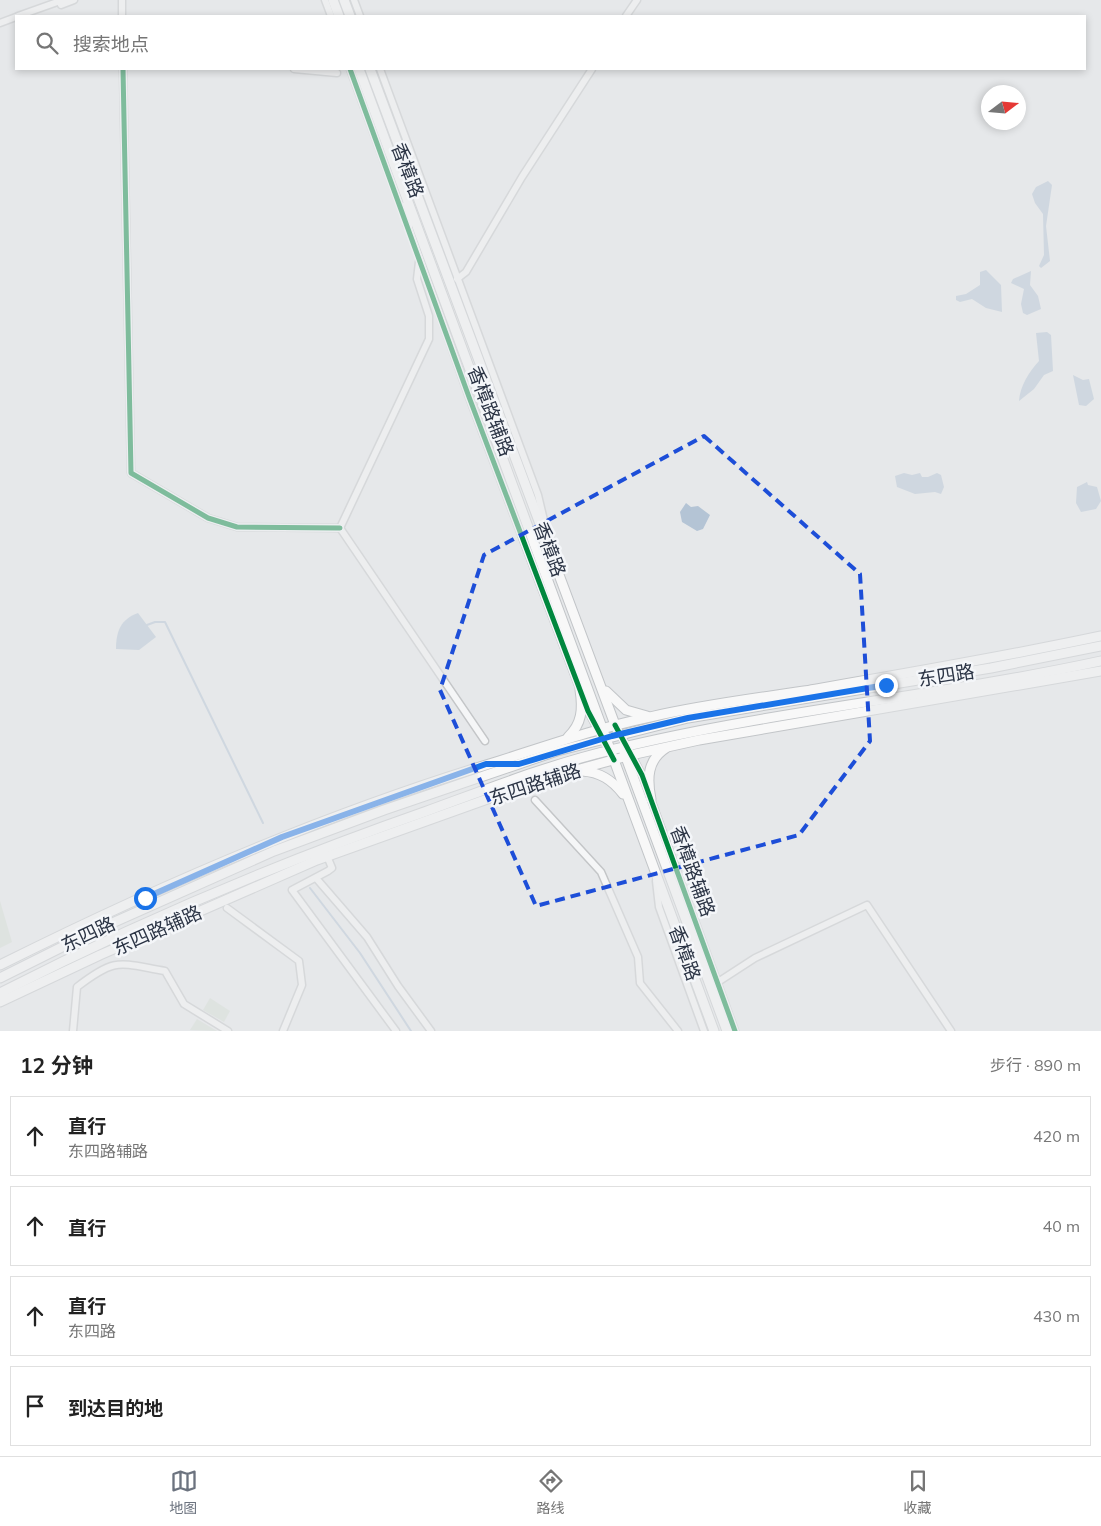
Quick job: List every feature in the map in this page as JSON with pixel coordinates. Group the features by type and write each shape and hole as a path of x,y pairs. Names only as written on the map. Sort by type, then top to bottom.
{"main road":[{"path":"333,0 339,15"},
{"path":"344,0 350,15"},
{"name":"香樟路","path":"359,70 602,734 614,760 714,1031"},
{"name":"香樟路","path":"370,70 627,751 727,1031"},
{"path":"403,190 408,224"},
{"path":"600,683 615,702 626,710 639,715 657,715 738,700 803,691 1101,636"},
{"name":"东四路","path":"0,978 92,932 274,851 602,734 991,668 1101,646"},
{"name":"东四路","path":"0,992 106,941 256,874 531,773 609,750 627,751 706,730 1101,661"},
{"name":"东四路辅路","path":"0,1002 100,955 327,856 509,791 614,760 627,751 670,746 1101,671"},
{"path":"534,758 573,733 580,720 582,706 580,690"},
{"path":"738,700 776,704"},
{"path":"618,731 657,715"},
{"path":"740,724 778,727"},
{"path":"651,799 648,779 651,764 659,753 706,730"},
{"name":"东四路辅路","path":"0,965 95,920 282,837 486,764 563,740 602,734"},
{"path":"486,764 519,764"},
{"path":"569,773 588,772 609,780 619,789 630,807"},
{"path":"479,792 509,791"}],"street":[{"path":"22,15 63,0"},
{"path":"32,15 74,0"},
{"path":"122,0 122,15"},
{"path":"325,0 331,15"},
{"path":"354,0 360,15"},
{"path":"627,15 637,0"},
{"path":"0,24 15,18"},
{"path":"0,24 15,21"},
{"path":"123,70 131,473 208,518 238,526 340,528"},
{"path":"305,70 337,73"},
{"name":"香樟路辅路","path":"350,70 466,387 580,690 602,734"},
{"path":"380,70 538,494 549,544"},
{"path":"457,279 466,272 522,177 591,70"},
{"path":"340,528 429,339 430,316 417,279 420,259"},
{"path":"340,528 485,741"},
{"name":"香樟路辅路","path":"627,751 651,799 735,1031"},
{"path":"535,800 601,872 638,958 640,982 678,1031"},
{"path":"327,856 332,868 292,890 396,1031"},
{"name":"香樟路","path":"655,875 659,907 704,1031"},
{"path":"316,878 367,937 398,986 431,1031"},
{"path":"718,982 755,958 867,905 951,1031"},
{"path":"227,908 299,961 302,985 283,1031"},
{"path":"73,1031 77,987 99,970 117,963 165,971 184,1004 228,1031"}],"highlighted area":[{"path":"704,436 860,574 870,741 799,835 536,906 440,690 484,555"}],"shaded area":[{"path":"0,901 12,942 0,948"},
{"path":"210,998 230,1011 224,1022 203,1010"},
{"path":"197,1019 217,1031 190,1030"}],"water":[{"path":"1048,181 1052,185 1046,226 1050,261 1041,268 1039,266 1044,255 1043,214 1035,203 1032,194 1036,187"},
{"path":"986,270 1001,285 1002,312 986,308 972,299 960,302 956,300 956,296 966,294 980,285 980,272"},
{"path":"1031,271 1030,285 1038,296 1041,309 1027,315 1023,313 1021,304 1024,289 1011,283 1013,279"},
{"path":"1047,332 1051,335 1053,371 1044,375 1034,389 1019,401 1021,390 1026,380 1039,361 1036,333"},
{"path":"1073,375 1083,380 1089,379 1094,399 1086,406 1079,405"},
{"path":"904,473 912,475 920,473 922,477 928,477 937,473 941,475 944,487 941,494 935,492 915,494 897,487 895,476"},
{"path":"1087,482 1088,485 1097,487 1101,501 1096,509 1081,512 1076,503 1077,487"},
{"path":"686,503 691,507 698,506 710,515 703,529 697,531 682,522 680,512"},
{"path":"138,613 156,637 139,650 116,649 118,631 121,626 127,619"}],"waterway":[{"path":"147,625 155,622 165,622 263,823"},
{"path":"310,888 360,953 411,1031"}],"cycle path":[{"path":"123,70 131,473 208,518 237,527 340,528"},
{"path":"350,70 469,397 588,711 614,760"},
{"path":"615,725 642,775 735,1031"}],"route":[{"path":"145,898 282,837 486,764 519,764 574,746 688,718 886,685"}]}
